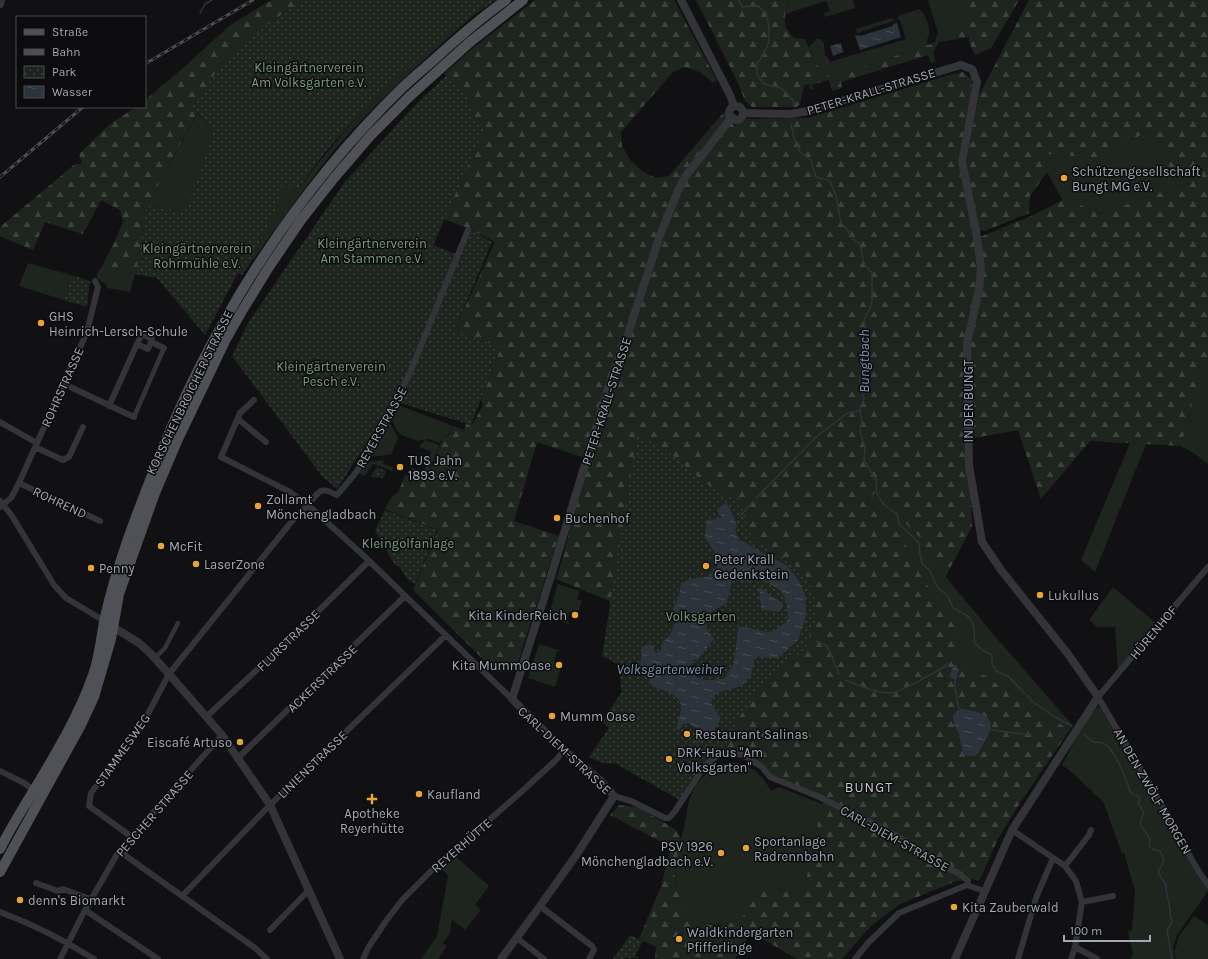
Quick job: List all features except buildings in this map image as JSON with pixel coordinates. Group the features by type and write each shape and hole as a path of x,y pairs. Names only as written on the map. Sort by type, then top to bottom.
{"main road":[{"name":"KORSCHENBROICHER STRASSE","path":"0,872 81,725 94,697 107,658 113,589 131,531 152,474 175,420 191,385 239,294 296,208 326,171 400,89 462,34 506,0"},
{"name":"KORSCHENBROICHER STRASSE","path":"0,849 75,718 94,674 101,644 155,493 178,439 226,339 269,267 301,220 371,135 410,96 458,53 506,12 523,0"}],"street":[{"path":"0,4 1,0"},
{"path":"681,0 730,94 734,106"},
{"name":"PETER-KRALL-STRASSE","path":"743,113 791,114 808,111 961,65 973,70"},
{"name":"IN DER BUNGT","path":"973,70 977,82 962,162 977,236 981,268 979,290 967,343 969,465 982,542 1001,570 1068,654 1098,697"},
{"path":"734,106 740,107 743,113 742,117 738,119 732,117 730,111 734,106"},
{"name":"PETER-KRALL-STRASSE","path":"512,700 552,576 607,392 628,334 660,235 677,193 685,178 732,117"},
{"name":"REYERSTRASSE","path":"169,674 301,509 308,504 316,494 323,491 329,491 337,495 365,459 409,374 468,230"},
{"name":"ROHRSTRASSE","path":"1,504 12,498 87,332 98,287 95,281"},
{"path":"109,406 137,344 142,334 152,339 148,349 137,344"},
{"path":"64,384 134,417 164,348 151,342"},
{"name":"CARL-DIEM-STRASSE","path":"254,400 240,413 221,457 290,492 308,504 564,750 602,782 614,796 631,801 665,818 669,818 704,767 714,758 724,752 743,755 762,767 770,777 848,810 899,837 958,873 968,881 967,886"},
{"path":"238,418 266,442"},
{"path":"0,422 63,460 66,460 69,457 83,427"},
{"name":"ROHREND","path":"19,483 100,521"},
{"path":"1,504 54,585 66,598 137,642 155,658 222,735 270,805 340,959"},
{"name":"FLURSTRASSE","path":"206,717 288,641 369,561"},
{"name":"HÜRENHOF","path":"1098,697 1208,567"},
{"name":"ACKERSTRASSE","path":"238,758 405,596"},
{"path":"155,658 165,648 178,623"},
{"name":"LINIENSTRASSE","path":"182,896 270,805 445,636"},
{"name":"STAMMESWEG","path":"132,837 89,806 91,794 142,725 169,674"},
{"path":"955,959 1012,830 1098,697"},
{"name":"AN DEN ZWÖLF MORGEN","path":"1098,697 1152,788 1196,867 1208,885"},
{"name":"PESCHER STRASSE","path":"60,959 90,900 119,851 222,735"},
{"name":"REYERHÜTTE","path":"358,959 368,948 399,904 422,880 519,794 556,760 564,750"},
{"path":"0,770 34,789 37,793 24,828"},
{"path":"501,959 577,854 614,796"},
{"path":"1012,830 1065,866 1076,881 1082,902 1075,948 1071,959"},
{"path":"1065,866 1089,835 1091,830"},
{"path":"119,851 255,948 267,959"},
{"path":"1018,959 1036,898 1053,858"},
{"path":"36,883 58,891 63,889 90,900"},
{"path":"855,959 899,913 967,886 984,891"},
{"path":"270,930 309,890"},
{"path":"1082,902 1113,896"},
{"path":"540,906 592,946 594,950 589,959"},
{"path":"85,910 158,959"},
{"path":"0,912 27,922 68,942 94,959"},
{"path":"517,938 544,959"},
{"name":"REYERHÜTTE","path":"363,959 368,948"},
{"path":"1075,948 1097,959"}],"green space":[{"path":"271,0 302,0 268,24 225,60 191,107 197,113 147,205 136,274 102,266 123,222 120,210 101,200 83,234 45,222 33,250 0,236 0,227 75,164 82,163 79,154 110,124 134,108 146,108 146,99 229,26"},
{"path":"302,0 496,0 452,31 431,48 371,103 334,142 297,190 283,182 279,202 249,265 242,275 238,273 205,335 157,278 136,274 147,205 183,213 184,209 186,210 214,129 191,107 225,60 268,24"},
{"path":"535,0 674,0 717,81 712,82 700,72 684,67 673,72 621,132 622,146 630,160 642,171 656,178 669,176 724,112 734,126 746,119 808,118 963,72 972,80 971,96 958,162 980,237 1031,216 1067,198 1099,214 1179,186 1150,130 1098,158 1046,154 1047,172 1030,196 1029,213 985,231 978,230 966,162 979,95 1029,0 1208,0 1208,357 1203,362 1181,446 1090,441 1041,499 1018,430 969,439 972,527 949,570 937,569 925,558 922,540 907,525 892,500 882,492 875,493 866,501 883,514 896,528 923,575 931,594 943,607 957,628 960,639 958,654 955,665 950,673 959,675 959,671 976,671 990,678 995,683 1015,692 1029,710 1047,721 1058,722 1069,731 1020,803 998,839 980,879 978,881 973,879 957,881 900,904 871,926 842,959 797,959 751,932 735,959 655,959 656,947 639,939 661,886 671,847 610,815 619,805 637,807 675,829 681,839 676,863 675,881 683,905 695,918 703,923 720,925 730,923 740,919 743,916 751,904 757,886 803,895 822,804 826,801 770,777 753,761 724,752 714,758 628,698 602,722 622,692 619,665 616,663 610,601 556,579 563,557 588,456 583,454 582,457 537,442 514,521 559,536 515,671 496,672 413,590 438,530 385,509 390,499 399,491 405,475 426,482 443,437 450,434 453,426 464,430 466,424 471,425 474,421 483,405 481,400 501,347 454,331 495,242 470,229 444,219 484,127 473,116 466,95 444,74 472,49","holes":["960,709 973,710 992,726 990,733 977,754 961,747 959,734 953,721 954,715"]},
{"path":"696,0 789,0 785,16 785,25 787,29 794,38 805,39 816,65 831,78 928,45 969,26 966,8 954,0 1019,0 991,48 975,55 969,42 969,37 939,42 933,52 935,59 934,62 931,63 928,55 841,82 842,88 832,91 829,80 812,85 813,90 810,89 809,84 804,85 800,104 797,107 752,107 745,101 738,83"},
{"path":"789,0 853,0 855,8 825,17 824,13 830,11 826,1 786,15"},
{"path":"928,0 954,0 966,8 970,26 935,42 938,33"},
{"path":"919,9 925,17 929,27 927,41 928,45 831,78 816,65 809,47 817,39 820,39 824,43 825,56 827,56 830,62 906,39 898,16"},
{"path":"475,14 392,90 344,139 307,185 249,265 279,202 283,182 297,190 341,135 373,100 407,67"},
{"path":"892,18 894,21 857,33 856,29"},
{"path":"446,76 466,95 473,116 485,127 433,245 460,256 470,229 492,242 454,331 501,347 471,425 394,401 337,489 322,476 232,356 248,323 344,183 415,105"},
{"path":"197,114 214,129 186,210 183,213 147,205"},
{"path":"1151,130 1179,186 1099,214 1067,198 1063,201 1047,172 1046,154 1098,158"},
{"path":"28,263 71,275 64,300 19,286"},
{"path":"102,266 135,274 130,292 107,288 106,284 97,278 97,274"},
{"path":"71,275 90,281 87,307 64,300"},
{"path":"1208,357 1208,464 1181,446 1203,362"},
{"path":"396,404 453,426 448,434 443,437 440,443 428,439 417,441 402,435 397,431 390,416"},
{"path":"388,419 398,438 391,454 368,456"},
{"name":"Volksgarten","path":"637,435 666,450 704,482 728,497 739,498 749,532 756,541 793,564 806,576 814,595 816,619 805,649 777,671 752,700 736,722 732,737 698,771 679,800 615,763 605,763 589,757 609,728 602,722 622,692 619,665 602,656"},
{"path":"425,440 439,445 426,481 409,475 412,468 424,472 431,451 419,447"},
{"path":"1130,443 1146,444 1095,572 1081,560"},
{"path":"384,460 383,464 393,467 392,471 373,464 365,476 358,473 366,462"},
{"path":"377,467 386,471 383,478 370,477"},
{"path":"882,491 892,500 907,525 922,540 923,549 937,569 949,570 946,577 994,635 1073,725 1069,731 1058,722 1047,721 1029,710 1015,692 995,683 990,678 976,671 959,671 958,666 955,665 960,639 943,607 931,594 883,514 866,501 875,493"},
{"name":"Kleingolfanlage","path":"385,510 437,530 415,584 408,580 399,566 395,565 375,531"},
{"path":"558,584 580,591 577,599 582,601 578,614 570,611 567,621 570,623 569,624 548,617"},
{"path":"1113,587 1158,625 1118,670 1115,627 1097,627 1089,620"},
{"path":"539,644 561,651 557,651 554,662 562,664 555,687 528,678"},
{"path":"1099,706 1104,708 1208,887 1208,891 1177,935 1173,948 1175,959 1130,959 1133,954 1128,931 1132,930 1135,891 1124,853 1122,854 1104,803 1073,773 1062,765 1090,716"},
{"name":"Sportanlage Radrennbahn","path":"729,762 743,764 754,770 759,774 771,791 779,787 822,804 803,895 757,886 746,914 733,922 717,925 702,922 689,913 684,907 677,891 675,870 688,805 693,790 699,781 710,770"},
{"path":"456,857 489,886 475,905 481,910 465,930 452,919 450,933 443,943 447,946 438,959 421,959 437,936 448,876 441,868"},
{"path":"1193,917 1196,917 1208,925 1208,959 1176,959 1174,950 1179,936"},
{"path":"630,935 643,941 635,955 639,958 613,959"}],"water":[{"path":"897,23 901,37 860,50 855,36 860,36 893,26 893,24"},
{"path":"841,43 843,52 833,56 830,46"},
{"name":"Volksgartenweiher","path":"726,503 731,510 737,526 735,530 738,539 787,566 797,578 805,594 806,616 798,640 777,658 758,657 754,661 751,676 741,686 719,692 712,698 711,703 721,719 714,730 702,737 699,743 697,743 694,741 697,736 696,728 688,723 683,724 679,730 676,729 681,710 679,699 652,686 647,674 638,669 642,658 642,647 650,644 655,653 661,650 663,641 670,635 675,622 672,611 679,596 681,583 690,579 707,577 716,569 718,560 705,537 707,520 722,517 716,510","holes":["761,579 774,586 783,594 787,604 788,620 769,632 740,627 738,630 734,663 725,678 713,680 700,679 693,673 691,667 693,660 698,659 714,639 705,626 712,611 727,603 732,580 749,582"]},
{"path":"759,588 783,603 779,612 764,610 761,607"},
{"path":"954,665 957,665 959,671 956,680 949,676"},
{"path":"960,709 979,712 990,721 991,730 988,737 977,754 974,756 965,755 961,747 959,734 953,718 953,715"}],"waterway":[{"path":"200,13 205,4 212,0"},
{"name":"Bungtbach","path":"739,0 742,7 758,6 766,13 769,26 769,41 764,54 757,63 757,75 764,84 781,88 794,101 794,107"},
{"name":"Bungtbach","path":"791,124 794,138 800,152 811,160 816,177 830,181 836,196 841,223 852,238 860,244 864,264 872,273 872,301 864,319 865,329 863,339 867,351 866,365 861,371 860,383 864,399 860,410 862,423 860,431 865,447 864,460 877,482 876,487 878,496 888,508 897,514 899,524 919,543 922,563 930,571 937,587 948,596 953,608 971,620 974,629 974,642 982,650 992,655 992,664 996,671 1008,676 1033,702 1055,717 1072,726"},
{"path":"756,498 816,437 846,414 860,410"},
{"path":"740,516 752,503"},
{"path":"816,641 827,646 839,674"},
{"path":"845,680 873,690 890,693 901,690 917,682 944,667 948,663"},
{"path":"955,680 959,709"},
{"path":"991,730 1031,735"},
{"name":"Bungtbach","path":"1084,734 1094,742 1103,743 1110,749 1121,767 1130,792 1140,799 1138,804 1144,812 1140,824 1150,839 1149,846 1160,851 1164,861 1158,872 1166,884 1166,892 1172,922 1167,930 1172,959"}],"railway":[{"path":"146,63 253,0"},
{"path":"0,177 82,108"}],"place":[{"name":"Schützengesellschaft Bungt MG e.V.","path":"1064,178"},
{"name":"GHS Heinrich-Lersch-Schule","path":"41,323"},
{"name":"TUS Jahn 1893 e.V.","path":"400,467"},
{"name":"Zollamt Mönchengladbach","path":"258,506"},
{"name":"Buchenhof","path":"557,518"},
{"name":"McFit","path":"161,546"},
{"name":"LaserZone","path":"196,564"},
{"name":"Peter Krall Gedenkstein","path":"706,566"},
{"name":"Penny","path":"91,568"},
{"name":"Lukullus","path":"1040,595"},
{"name":"Kita KinderReich","path":"575,615"},
{"name":"Kita MummOase","path":"559,665"},
{"name":"Mumm Oase","path":"552,716"},
{"name":"Restaurant Salinas","path":"687,734"},
{"name":"Eiscafé Artuso","path":"240,742"},
{"name":"DRK-Haus \"Am Volksgarten\"","path":"669,759"},
{"name":"Kaufland","path":"419,794"},
{"name":"Apotheke Reyerhütte","path":"372,799"},
{"name":"Sportanlage Radrennbahn","path":"746,848"},
{"name":"PSV 1926 Mönchengladbach e.V.","path":"721,853"},
{"name":"denn's Biomarkt","path":"20,900"},
{"name":"Kita Zauberwald","path":"954,907"},
{"name":"Waldkindergarten Pfifferlinge","path":"679,939"}],"district":[{"name":"BUNGT","path":"869,787"}],"park label":[{"name":"Kleingärtnerverein Am Volksgarten e.V.","path":"309,74"},
{"name":"Kleingärtnerverein Am Stammen e.V.","path":"372,250"},
{"name":"Kleingärtnerverein Rohrmühle e.V.","path":"197,256"},
{"name":"Kleingärtnerverein Pesch e.V.","path":"331,374"}]}
